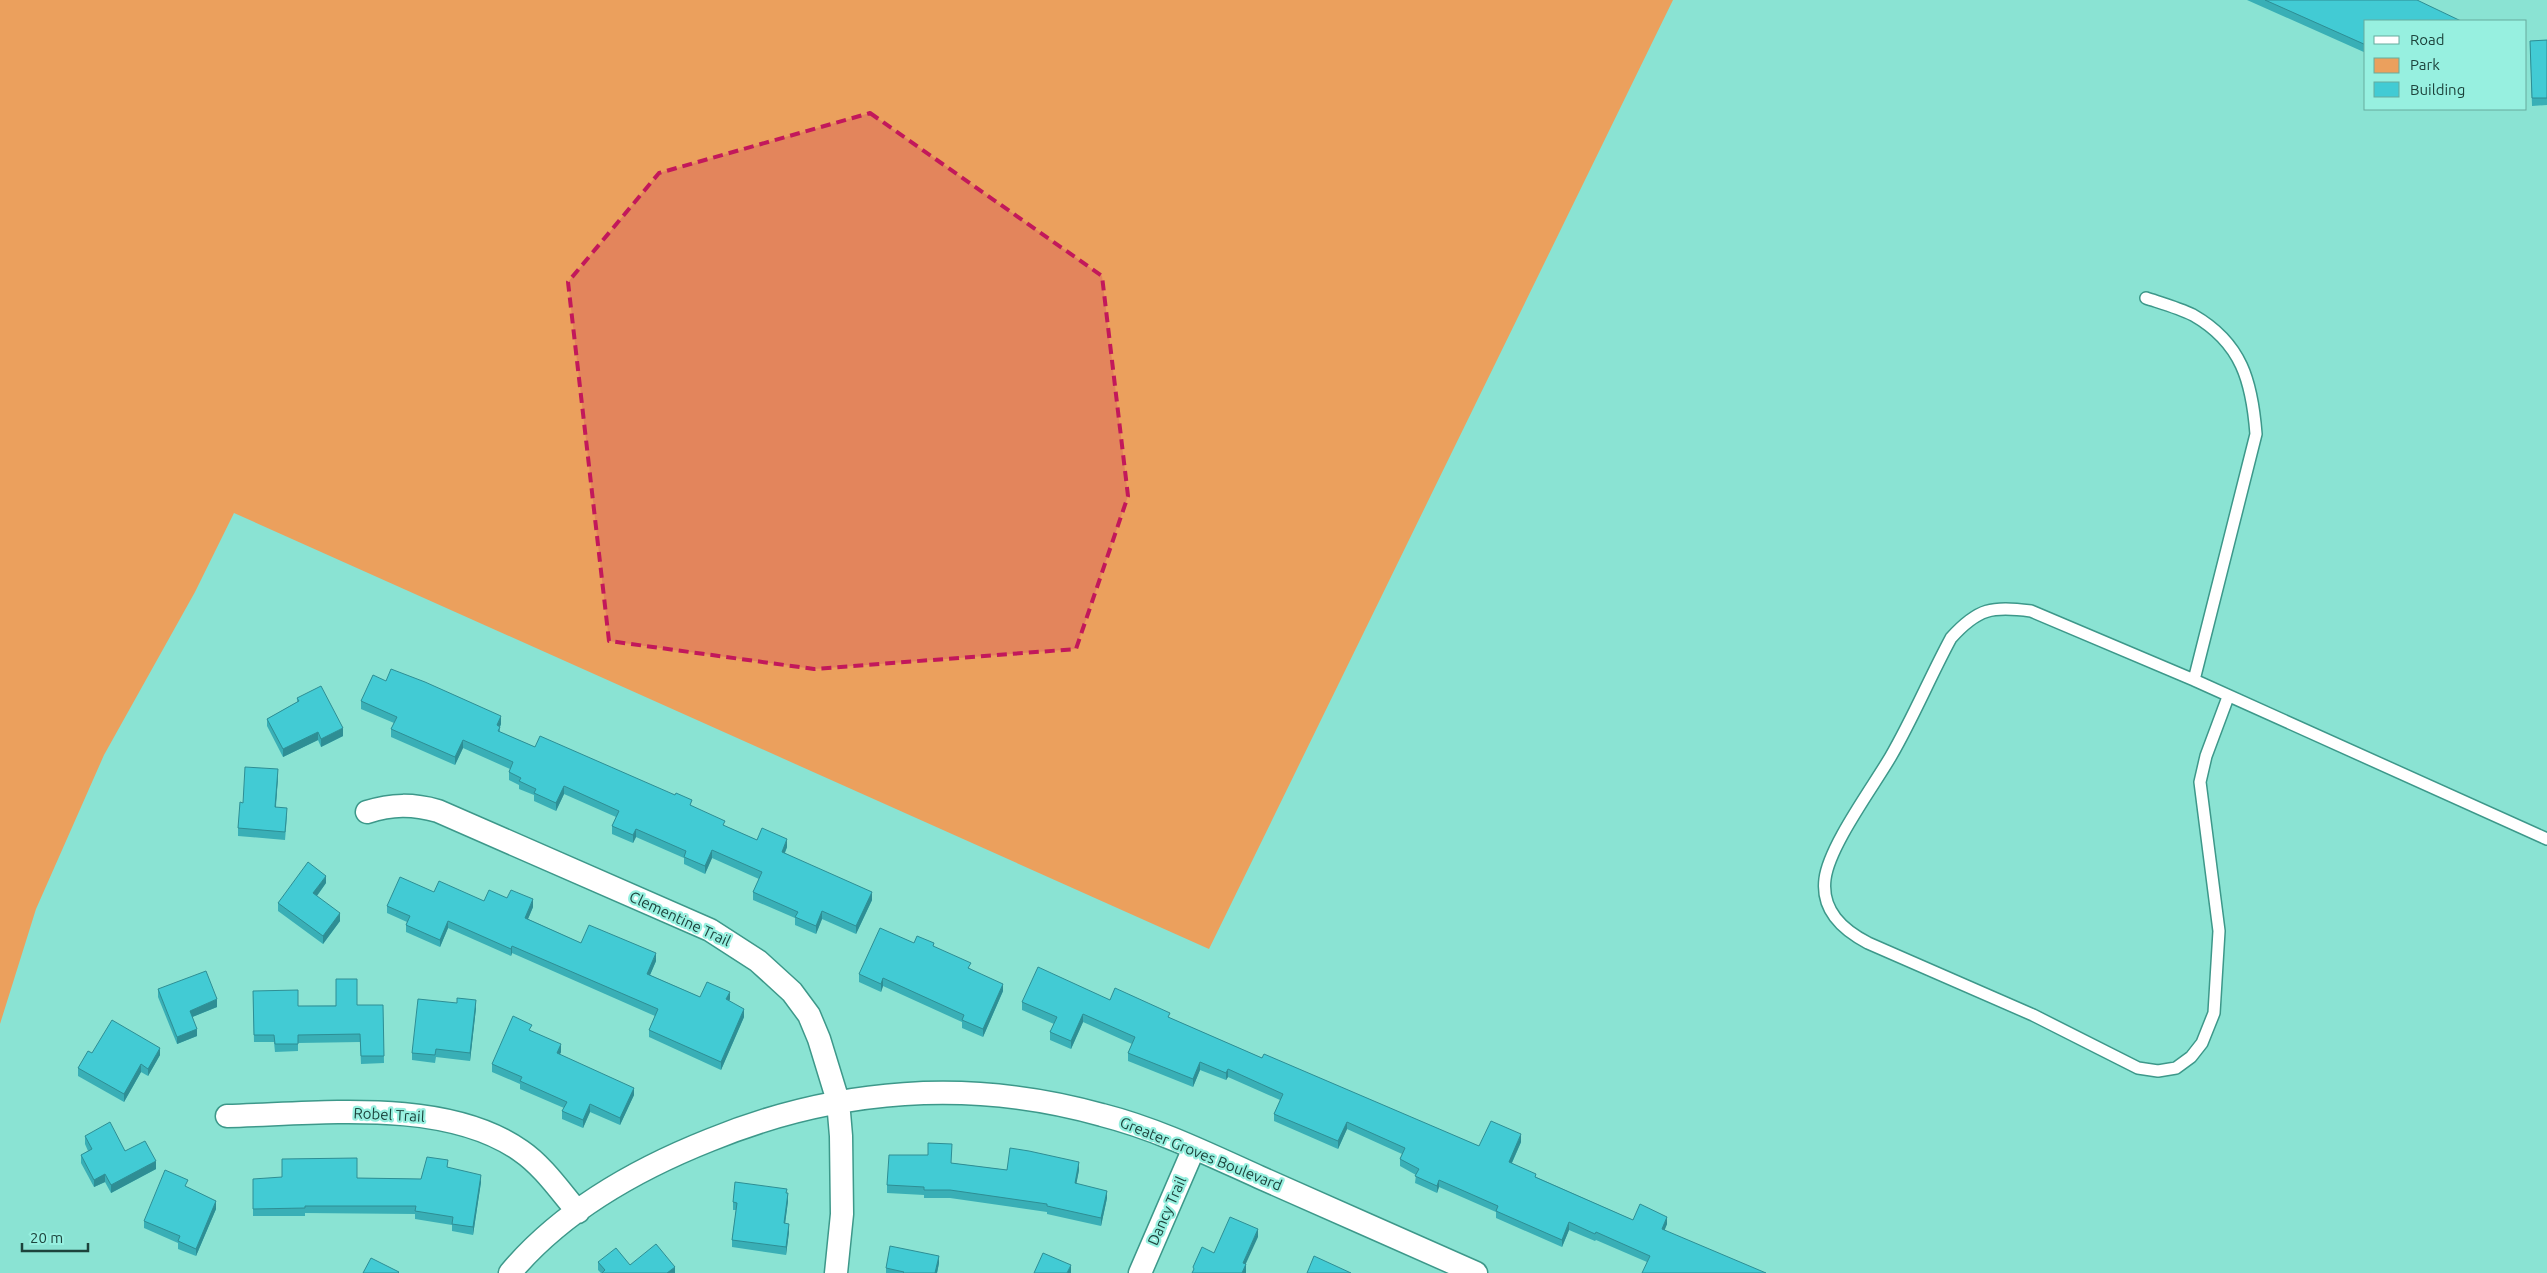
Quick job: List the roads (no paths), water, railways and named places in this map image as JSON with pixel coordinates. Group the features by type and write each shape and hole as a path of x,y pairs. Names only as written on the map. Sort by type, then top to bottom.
{"street":[{"name":"Clementine Trail","path":"367,812 402,806 424,807 438,812 710,930 758,961 785,986 808,1015 819,1039 838,1101 841,1136 842,1214 836,1273"},
{"name":"Greater Groves Boulevard","path":"510,1273 540,1242 578,1212 624,1182 683,1151 732,1131 779,1116 838,1101 886,1094 938,1092 1021,1098 1102,1114 1149,1129 1194,1148 1440,1266 1476,1273"},
{"name":"Robel Trail","path":"227,1116 387,1112 420,1115 456,1122 490,1134 520,1150 538,1165 578,1212"},
{"name":"Dancy Trail","path":"1140,1273 1194,1148"}],"lane":[{"path":"2146,298 2192,315 2224,336 2243,365 2254,400 2256,434 2194,680"},
{"path":"2228,697 2206,756 2200,782 2219,931 2214,1013 2202,1043 2191,1057 2176,1068 2158,1072 2138,1068 2033,1015 1868,943 1851,934 1833,918 1826,900 1825,880 1834,852 1892,754 1951,638 1965,622 1984,610 2005,607 2031,611 2194,680 2228,697 2547,839"}]}
